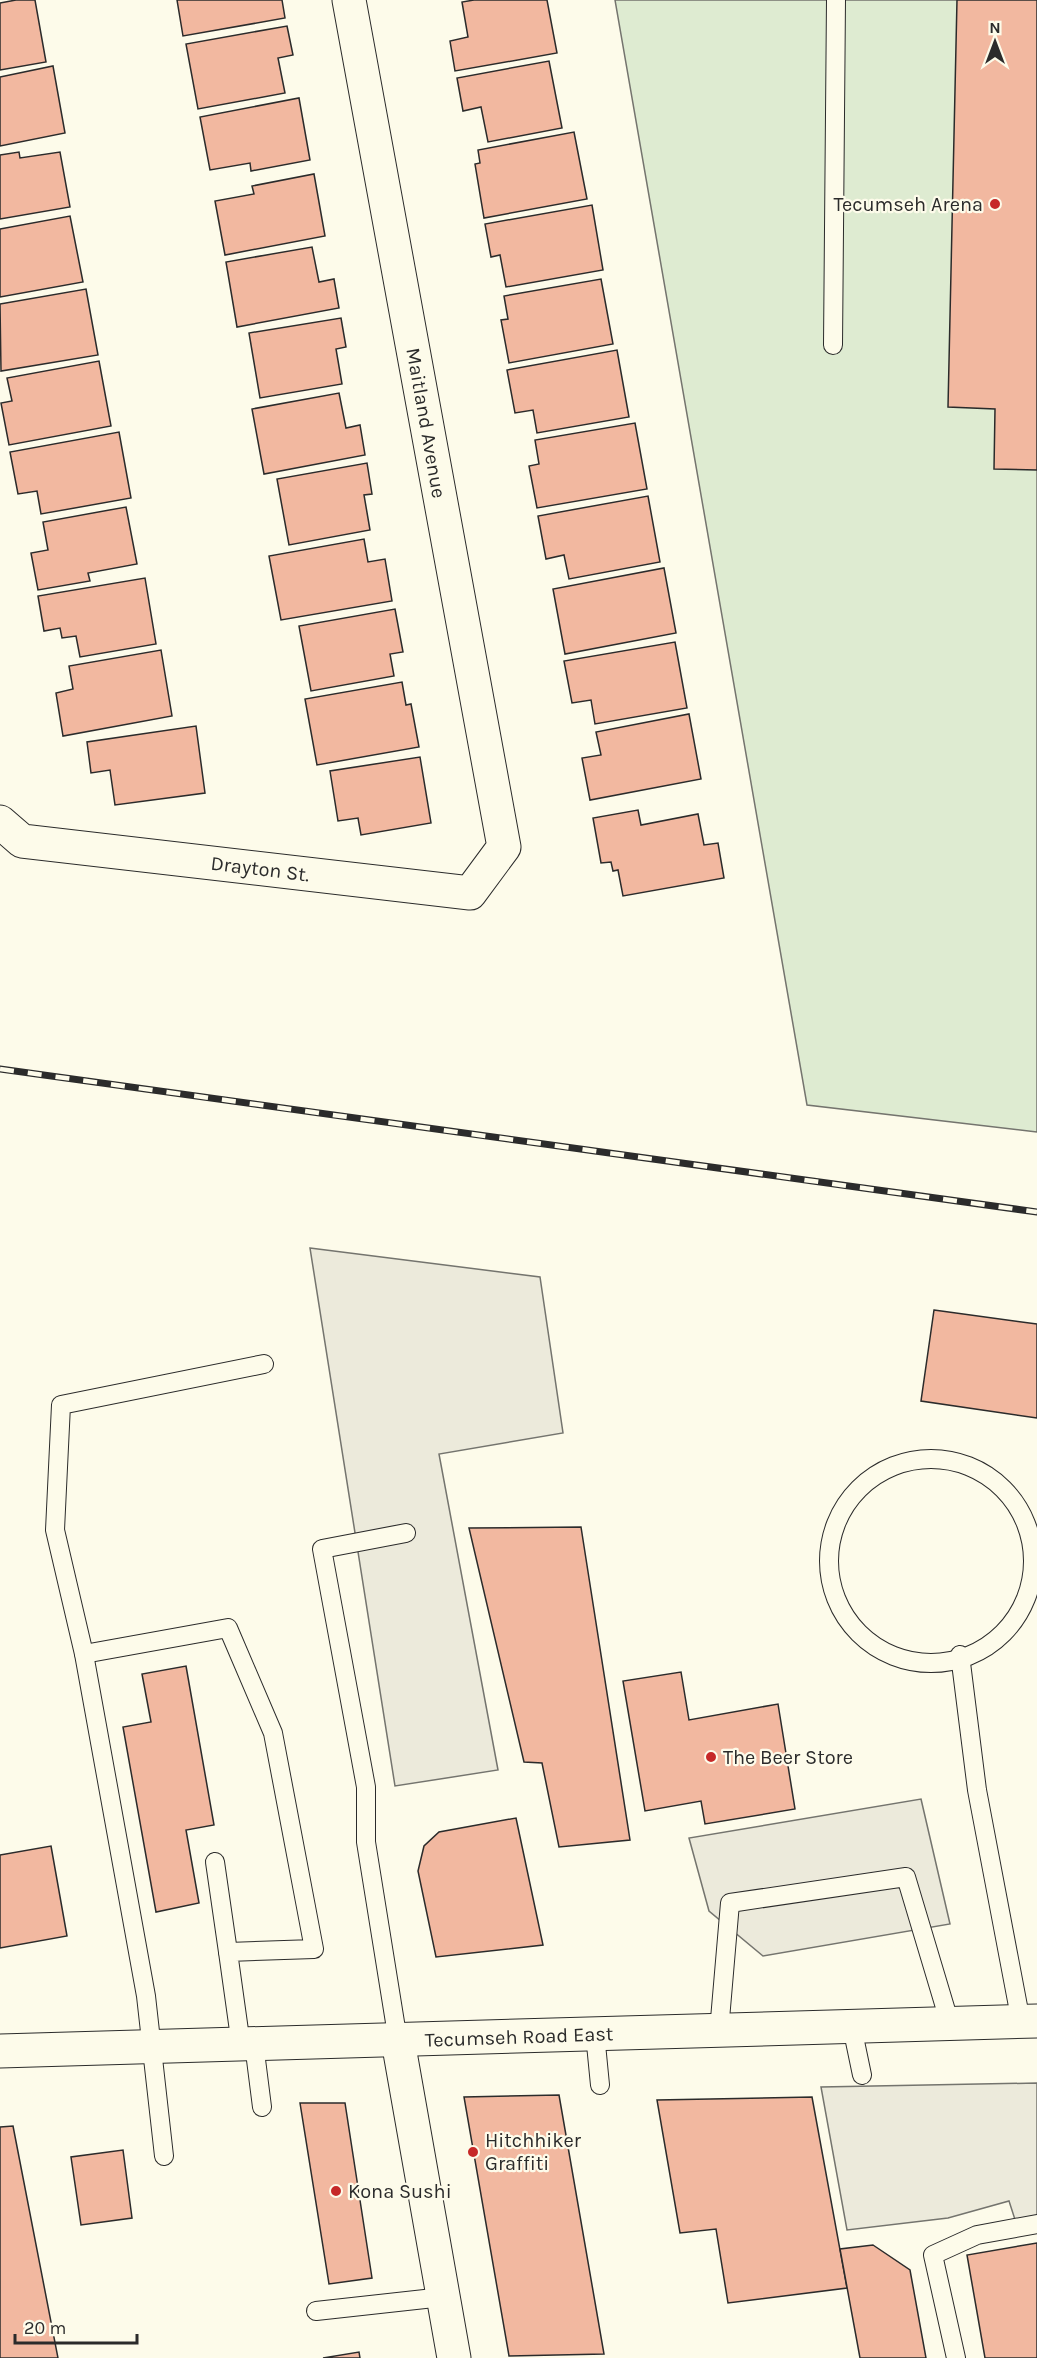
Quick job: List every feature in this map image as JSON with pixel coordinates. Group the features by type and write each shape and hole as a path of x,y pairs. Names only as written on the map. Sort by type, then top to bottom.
{"street":[{"name":"Maitland Avenue","path":"349,0 504,847"},
{"name":"Drayton St.","path":"0,822 22,842 470,893 504,847"},
{"name":"Tecumseh Road East","path":"0,2051 1029,2022"},
{"path":"398,2041 454,2358"}],"lane":[{"path":"833,345 836,0"},
{"path":"164,2156 146,1996 84,1654 54,1530 62,1405 264,1364"},
{"path":"923,1459 951,1461 977,1470 999,1485 1011,1498 1029,1529 1035,1556 1033,1582 1024,1608 1008,1630 988,1648 960,1655 930,1664 899,1657 871,1644 849,1622 834,1595 828,1564 831,1534 835,1525 844,1506 864,1482 891,1467 923,1459"},
{"path":"398,2041 366,1842 366,1787 322,1550 406,1533"},
{"path":"84,1654 228,1628 273,1732 314,1949 228,1952"},
{"path":"960,1655 977,1790 1029,2022"},
{"path":"215,1862 228,1952 262,2107"},
{"path":"719,2031 730,1903 906,1877 950,2024"},
{"path":"852,2027 862,2075"},
{"path":"595,2034 600,2085"},
{"path":"956,2358 933,2255 977,2235 1037,2224"},
{"path":"316,2311 443,2297"}],"green space":[{"path":"615,0 1037,0 1037,1132 807,1105"}],"shaded area":[{"path":"310,1248 540,1277 563,1433 439,1454 498,1770 395,1786"},
{"path":"921,1799 950,1924 763,1956 709,1911 689,1838"},
{"path":"1037,2083 1037,2230 1020,2235 1009,2201 948,2218 847,2230 821,2087"}],"building":[{"path":"35,0 46,62 0,70 0,3"},
{"path":"177,0 282,0 285,18 183,36"},
{"path":"547,0 557,53 455,71 450,41 468,37 462,2"},
{"name":"Tecumseh Arena","path":"957,0 1037,0 1037,470 994,469 995,409 948,407"},
{"path":"287,26 293,55 278,58 285,93 198,109 186,44"},
{"path":"549,61 562,128 488,142 481,107 463,111 457,78"},
{"path":"53,66 65,133 0,146 0,77"},
{"path":"299,98 310,160 251,171 250,163 210,170 200,117"},
{"path":"574,132 587,199 484,218 475,164 480,163 478,150"},
{"path":"19,152 20,158 60,152 70,207 0,219 0,155"},
{"path":"314,174 325,236 225,255 215,201 254,194 252,186"},
{"path":"592,205 603,270 506,287 500,255 491,257 485,224"},
{"path":"70,216 83,282 0,297 0,229"},
{"path":"312,247 319,282 334,279 339,308 237,327 226,262"},
{"path":"601,279 613,344 509,363 501,320 508,319 504,296"},
{"path":"86,289 98,355 1,371 0,304"},
{"path":"341,318 346,347 336,349 342,384 260,398 249,333"},
{"path":"617,350 629,417 537,433 533,410 515,413 507,370"},
{"path":"99,361 111,426 9,445 1,403 12,401 7,378"},
{"path":"339,393 346,428 360,425 365,455 264,474 252,409"},
{"path":"635,423 647,489 537,508 529,466 539,464 535,440"},
{"path":"119,432 131,498 41,514 37,491 18,494 10,452"},
{"path":"367,463 372,494 364,495 370,530 289,545 277,479"},
{"path":"648,496 660,562 569,579 564,555 546,559 538,516"},
{"path":"126,507 137,564 88,573 90,581 38,590 31,553 48,550 43,522"},
{"path":"364,539 368,562 385,559 392,601 281,620 269,556"},
{"path":"664,568 676,633 565,654 553,589"},
{"path":"145,578 156,644 80,657 76,636 62,638 60,628 44,631 38,596"},
{"path":"395,609 403,652 390,654 394,676 311,691 299,626"},
{"path":"675,642 687,708 595,724 591,700 572,703 564,661"},
{"path":"161,650 172,716 63,736 56,693 73,689 69,666"},
{"path":"402,682 406,705 411,704 419,747 317,765 305,699"},
{"path":"689,714 701,779 590,800 582,758 601,755 596,732"},
{"path":"196,726 205,793 115,805 110,770 91,773 87,742"},
{"path":"420,757 431,823 361,835 358,818 338,821 330,771"},
{"path":"638,810 641,825 698,814 704,845 718,843 724,878 623,896 618,870 613,871 611,862 601,863 593,818"},
{"path":"934,1310 1037,1324 1037,1418 921,1401"},
{"path":"581,1527 630,1840 559,1847 542,1763 524,1762 469,1528"},
{"path":"186,1666 214,1825 186,1830 199,1903 156,1912 123,1727 151,1722 142,1674"},
{"name":"The Beer Store","path":"681,1672 689,1720 778,1704 795,1809 705,1824 701,1801 645,1811 623,1681"},
{"path":"516,1818 543,1945 436,1957 418,1871 424,1846 439,1832"},
{"path":"51,1846 67,1936 0,1948 0,1855"},
{"path":"559,2095 604,2354 509,2356 464,2097"},
{"path":"812,2097 847,2288 728,2303 716,2229 680,2233 657,2100"},
{"name":"Kona Sushi","path":"300,2103 345,2103 372,2278 329,2284"},
{"path":"13,2126 58,2358 0,2358 0,2127"},
{"path":"123,2150 132,2218 81,2225 71,2157"},
{"path":"1037,2243 1037,2358 985,2358 967,2255"},
{"path":"873,2245 910,2270 926,2358 860,2358 840,2249"},
{"path":"359,2352 360,2358 323,2358"}],"railway":[{"path":"0,1069 1037,1212"}],"place":[{"name":"Tecumseh Arena","path":"995,204"},
{"name":"The Beer Store","path":"711,1757"},
{"name":"Hitchhiker Graffiti","path":"473,2152"},
{"name":"Kona Sushi","path":"336,2191"}]}
